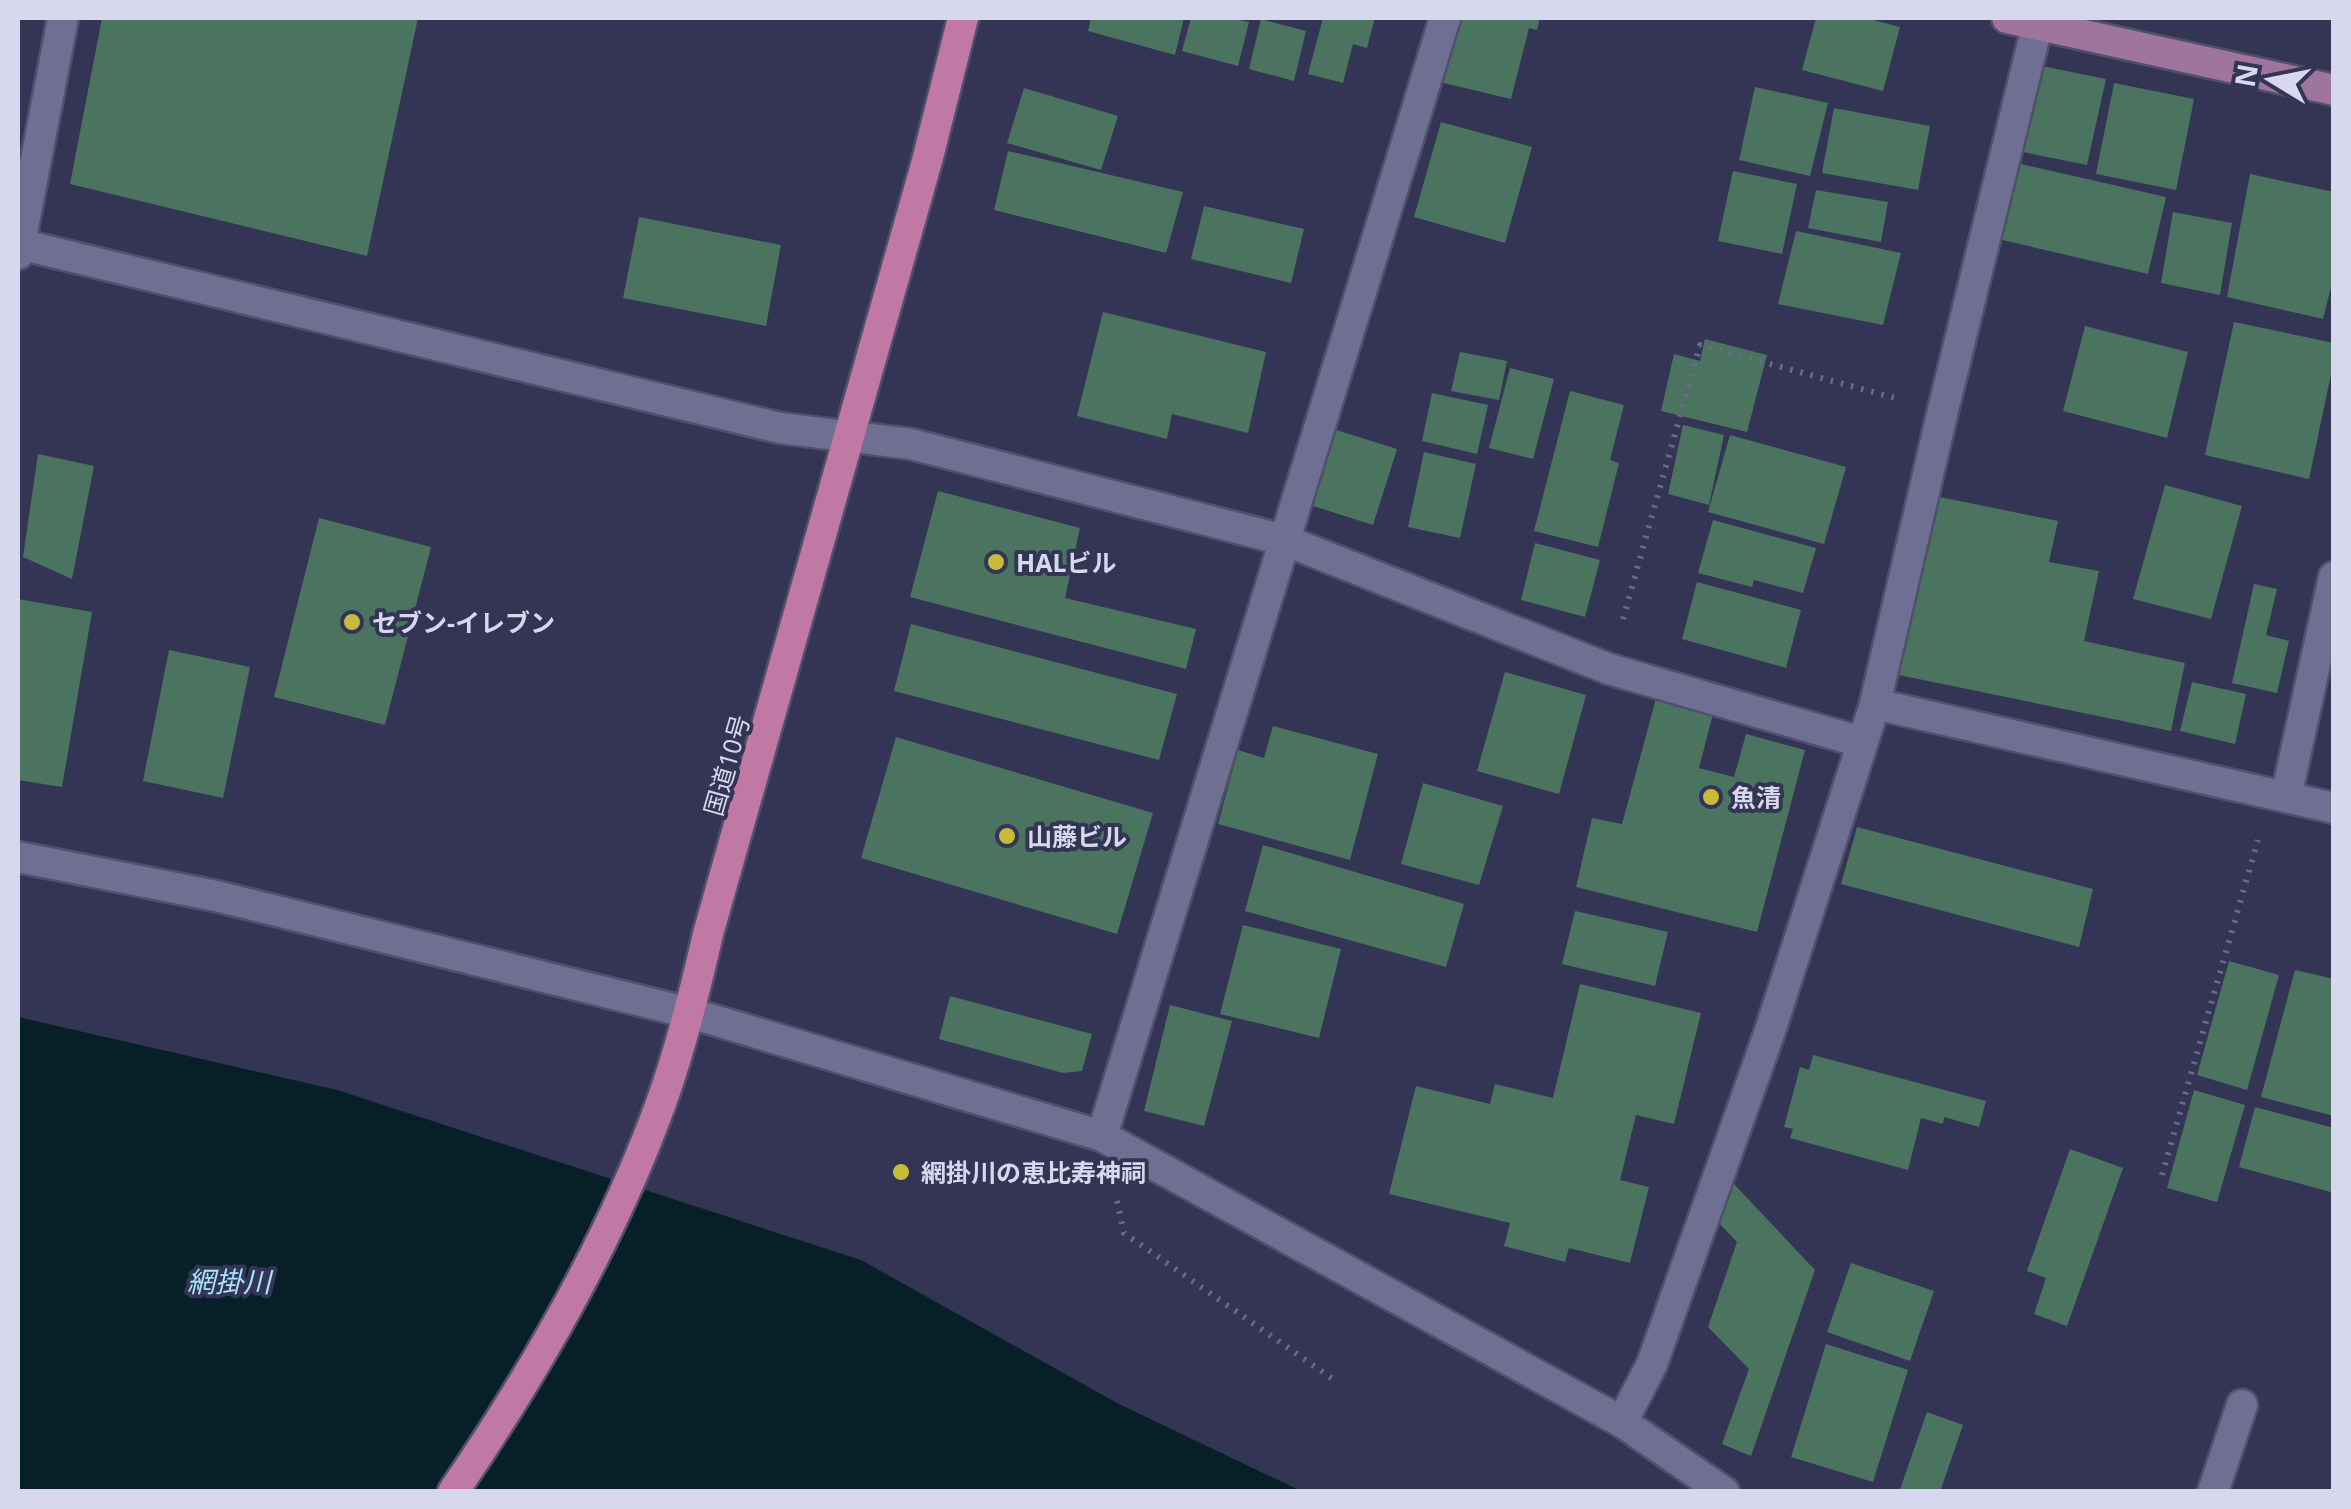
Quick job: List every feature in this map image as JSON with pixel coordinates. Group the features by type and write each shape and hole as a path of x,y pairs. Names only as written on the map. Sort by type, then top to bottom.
{"highway":[{"name":"国道10号","path":"453,1492 578,1286 662,1101 928,161 963,18"}],"main road":[{"path":"2006,18 2038,21 2334,90"}],"street":[{"path":"63,18 18,249 780,428 911,444 1284,540 1609,669 1862,742"},
{"path":"1102,1136 1446,18"},
{"path":"1622,1422 1652,1364 1757,1068 1875,704 1942,410 2038,21"},
{"path":"2279,795 2334,577"},
{"path":"1875,704 2334,808"},
{"path":"18,857 216,896 690,1012 1102,1136 1622,1422 1724,1492"},
{"path":"2213,1492 2242,1404"}],"path":[{"path":"1609,669 1700,345 1942,410"},
{"path":"2162,1175 2279,795"},
{"path":"1102,1136 1124,1234 1337,1382"}],"water":[{"name":"網掛川","path":"18,1017 337,1090 861,1260 1117,1403 1301,1491 18,1492"}],"building":[{"path":"102,18 418,18 367,256 70,184"},
{"path":"1091,18 1184,18 1175,55 1088,31"},
{"path":"1191,18 1249,22 1238,66 1182,51"},
{"path":"1323,18 1375,18 1367,48 1353,44 1343,83 1308,74"},
{"path":"1447,18 1540,18 1537,30 1529,28 1511,99 1431,80"},
{"path":"1816,18 1866,18 1900,27 1883,91 1802,70"},
{"path":"1261,19 1306,31 1294,81 1249,69"},
{"path":"2017,61 2106,79 2087,165 1998,147"},
{"path":"2114,83 2194,99 2176,190 2096,174"},
{"path":"1755,87 1828,103 1810,176 1739,160"},
{"path":"1024,88 1118,116 1101,170 1007,143"},
{"path":"1834,108 1930,126 1918,190 1822,173"},
{"path":"1441,122 1532,147 1505,243 1414,217"},
{"path":"1008,151 1183,192 1166,253 994,210"},
{"path":"2012,162 2166,197 2148,274 1994,238"},
{"path":"1733,171 1797,184 1782,254 1718,241"},
{"path":"2250,174 2334,192 2334,275 2323,319 2227,297"},
{"path":"1816,190 1888,202 1881,242 1808,228"},
{"path":"1204,206 1304,229 1291,283 1191,259"},
{"path":"2173,212 2232,223 2220,295 2161,283"},
{"path":"639,217 781,245 766,326 623,298"},
{"path":"1796,231 1901,253 1883,325 1778,304"},
{"path":"1103,312 1266,352 1248,433 1172,414 1167,439 1077,416"},
{"path":"2234,322 2334,343 2334,360 2309,479 2205,455"},
{"path":"2085,326 2188,352 2167,438 2063,411"},
{"path":"1705,339 1767,355 1747,432 1661,411 1674,354 1700,361"},
{"path":"1460,352 1507,361 1499,400 1451,391"},
{"path":"1510,368 1554,379 1533,459 1489,448"},
{"path":"1570,391 1624,405 1610,460 1619,463 1598,547 1534,531"},
{"path":"1432,393 1488,405 1477,454 1422,441"},
{"path":"1683,425 1724,435 1709,505 1668,494"},
{"path":"1330,428 1397,449 1373,525 1307,504"},
{"path":"1730,435 1846,467 1824,544 1708,512"},
{"path":"1424,452 1476,464 1460,538 1408,527"},
{"path":"38,454 94,466 72,579 23,557"},
{"path":"2165,485 2242,506 2211,619 2133,599"},
{"name":"HALビル","path":"938,491 1080,528 1065,598 1196,629 1186,669 910,597"},
{"path":"1930,495 2058,521 2049,562 2099,571 2084,641 2185,663 2171,731 1894,674"},
{"name":"セブン-イレブン","path":"319,518 431,547 385,725 274,697"},
{"path":"1713,520 1816,548 1803,593 1754,580 1752,587 1698,573"},
{"path":"1535,543 1600,560 1585,617 1521,600"},
{"path":"1697,582 1801,610 1786,668 1682,639"},
{"path":"2254,584 2277,589 2266,635 2289,641 2277,693 2232,683"},
{"path":"18,599 92,612 62,787 18,780"},
{"path":"911,624 1177,694 1159,760 894,691"},
{"path":"169,650 250,667 223,798 143,781"},
{"path":"1505,672 1586,695 1559,794 1477,771"},
{"path":"2192,682 2246,694 2235,744 2180,731"},
{"name":"魚清","path":"1657,695 1714,710 1699,768 1734,777 1746,734 1805,750 1757,932 1576,887 1592,818 1622,824"},
{"path":"1273,726 1378,754 1350,860 1218,824 1238,750 1264,758"},
{"name":"山藤ビル","path":"896,737 1153,813 1117,934 861,858"},
{"path":"1423,783 1503,806 1479,885 1401,864"},
{"path":"1857,827 2093,889 2079,947 1841,884"},
{"path":"1263,845 1464,904 1446,967 1245,911"},
{"path":"1575,911 1668,932 1655,986 1562,964"},
{"path":"1243,925 1341,949 1319,1038 1220,1014"},
{"path":"2229,961 2279,975 2247,1090 2197,1075"},
{"path":"2295,970 2334,979 2334,1116 2261,1097"},
{"path":"1580,984 1701,1013 1674,1124 1636,1115 1620,1180 1649,1187 1630,1263 1569,1248 1565,1262 1504,1246 1510,1223 1389,1194 1416,1086 1490,1104 1495,1084 1553,1098"},
{"path":"950,996 1092,1034 1082,1071 1063,1073 939,1039"},
{"path":"1170,1005 1232,1021 1204,1126 1144,1111"},
{"path":"1813,1055 1986,1101 1979,1127 1944,1117 1943,1124 1921,1118 1908,1170 1790,1138 1793,1129 1784,1127 1800,1067 1809,1070"},
{"path":"2194,1090 2245,1105 2217,1202 2167,1188"},
{"path":"2255,1107 2334,1128 2334,1193 2239,1167"},
{"path":"2070,1149 2123,1168 2067,1326 2034,1314 2046,1278 2027,1271"},
{"path":"1733,1183 1815,1270 1751,1456 1722,1444 1749,1369 1708,1327 1737,1242 1717,1221"},
{"path":"1851,1263 1934,1291 1910,1361 1827,1332"},
{"path":"1826,1344 1908,1370 1873,1482 1791,1457"},
{"path":"1927,1412 1963,1425 1940,1492 1899,1492"}],"place":[{"name":"HALビル","path":"996,562"},
{"name":"セブン-イレブン","path":"352,622"},
{"name":"魚清","path":"1711,797"},
{"name":"山藤ビル","path":"1007,836"},
{"name":"網掛川の恵比寿神祠","path":"901,1172"}]}
